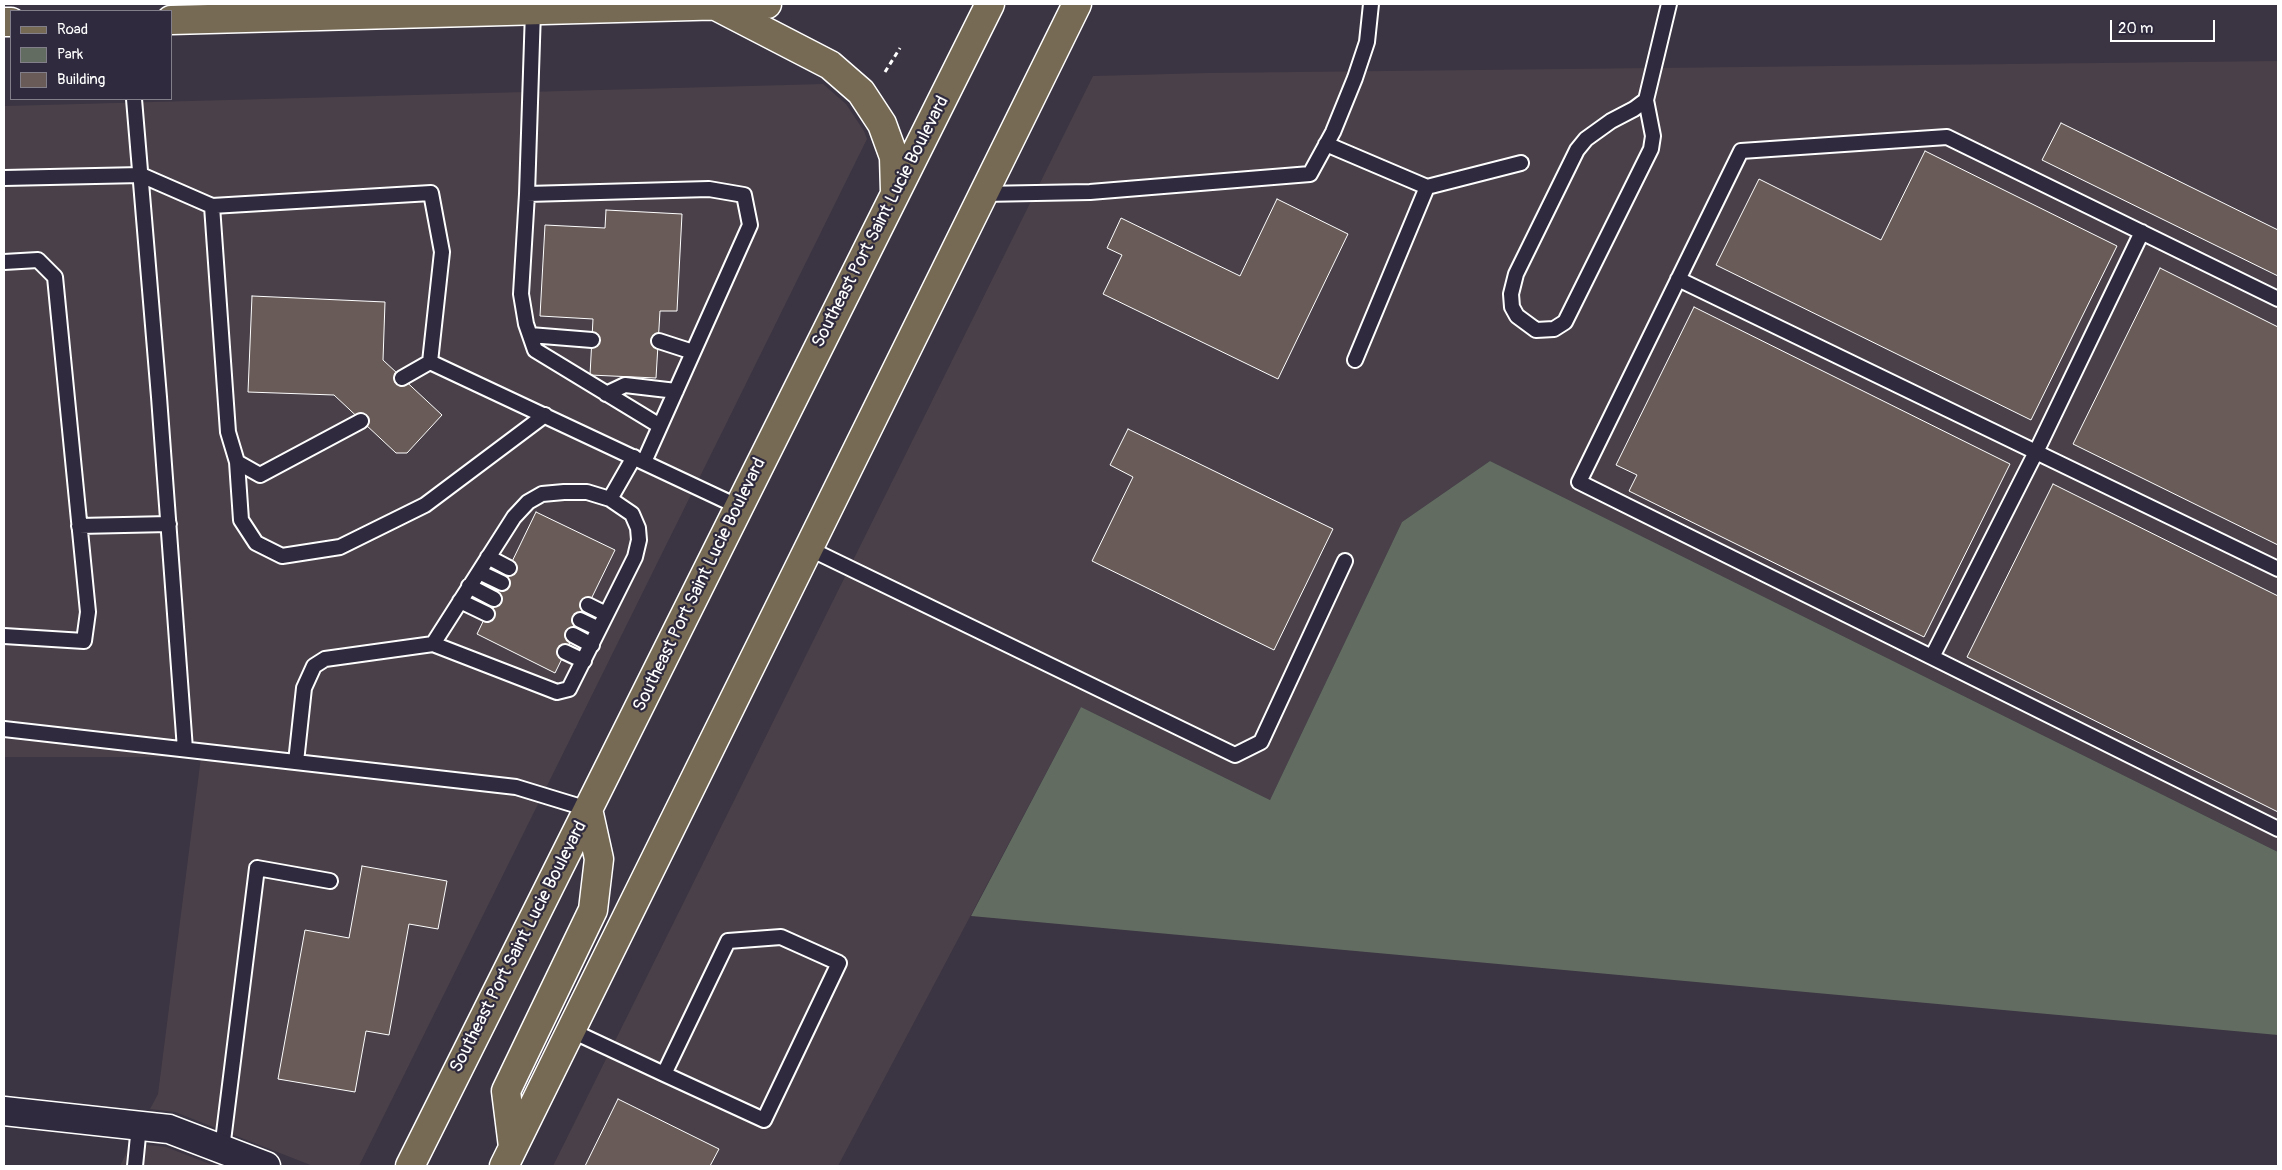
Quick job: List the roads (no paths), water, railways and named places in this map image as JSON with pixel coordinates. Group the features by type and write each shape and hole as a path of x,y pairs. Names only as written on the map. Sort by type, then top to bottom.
{"main road":[{"path":"172,20 766,4"},
{"name":"Southeast Port Saint Lucie Boulevard","path":"410,1166 990,4"},
{"path":"509,1156 1076,4"},
{"path":"714,5 830,65 860,92 882,124 894,157 895,193"},
{"path":"509,1156 506,1091 592,910 599,859 588,810"}],"street":[{"path":"4,1111 169,1129 266,1166"}],"lane":[{"path":"982,194 1090,192 1310,174 1356,78 1367,42 1371,4"},
{"path":"1646,100 1586,139 1577,150 1516,274 1511,294 1512,307 1517,316 1536,330 1554,330 1565,322 1651,149 1653,136 1646,100 1669,4"},
{"path":"533,11 528,194 521,294 530,335 535,350 660,426"},
{"path":"134,100 169,524 185,749"},
{"path":"2278,299 1947,137 1741,151 1579,482 2278,829"},
{"path":"1326,144 1427,187 1521,163"},
{"path":"4,178 141,175 212,206 431,193 442,252 430,362"},
{"path":"1355,360 1427,187"},
{"path":"528,194 708,189 744,195 750,226 660,426 639,460 610,499"},
{"path":"212,206 228,432 237,462 241,520 256,543 282,556 340,547 425,505 545,415"},
{"path":"1932,657 2036,452 2142,232"},
{"path":"4,262 38,260 56,277 88,612 84,641 4,636"},
{"path":"1678,279 2278,568"},
{"path":"530,335 592,340"},
{"path":"658,341 693,352"},
{"path":"402,378 430,362"},
{"path":"430,362 739,507"},
{"path":"606,394 626,385 676,391"},
{"path":"237,462 260,475 361,420"},
{"path":"296,762 304,688 314,666 325,658 433,644 557,692 569,690 636,557 639,540 638,528 632,514 610,499 587,492 542,494 528,502 514,517 433,644"},
{"path":"79,526 169,524"},
{"path":"808,548 1236,756 1261,742 1345,561"},
{"path":"488,557 509,568"},
{"path":"479,572 502,583"},
{"path":"469,586 494,599"},
{"path":"460,601 486,614"},
{"path":"588,605 606,614"},
{"path":"580,620 599,629"},
{"path":"573,635 592,644"},
{"path":"565,652 584,661"},
{"path":"4,728 516,787 588,810"},
{"path":"222,1149 257,868 330,881"},
{"path":"570,1030 664,1074 764,1120 839,963 781,937 728,941 664,1074"},
{"path":"135,1166 139,1126"}]}
